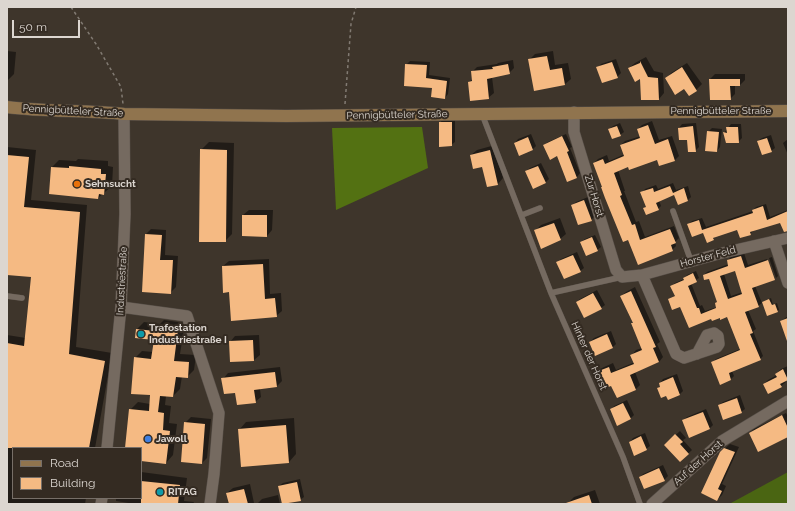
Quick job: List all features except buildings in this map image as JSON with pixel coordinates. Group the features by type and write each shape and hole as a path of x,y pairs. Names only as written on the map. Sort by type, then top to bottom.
{"street":[{"name":"Pennigbütteler Straße","path":"7,107 28,110 105,112 124,114 286,116 788,111"},
{"name":"Zur Horst","path":"574,112 574,132 616,270 622,277"},
{"name":"Industriestraße","path":"107,447 121,307 125,214 124,114"},
{"name":"Horster Feld","path":"622,277 642,275 691,261 788,238"},
{"path":"774,241 788,283"},
{"path":"642,275 676,354 684,358 697,354"},
{"path":"121,307 187,316 219,414 210,504"},
{"name":"Auf der Horst","path":"652,504 722,441 788,401"}],"lane":[{"name":"Hinter der Horst","path":"482,114 551,293 623,457 640,504"},
{"path":"522,215 540,208"},
{"path":"673,211 691,261"},
{"name":"Horster Feld","path":"551,293 622,277"},
{"path":"7,296 22,298"}],"path":[{"path":"71,7 96,44 121,87 124,114"},
{"path":"344,116 351,24 356,7"}],"green space":[{"path":"422,127 428,168 336,210 332,128"},
{"path":"788,472 788,504 731,504 731,503"}],"place":[{"name":"Sehnsucht","path":"77,184"},
{"name":"Trafostation Industriestraße I","path":"141,334"},
{"name":"Jawoll","path":"148,439"},
{"name":"RITAG","path":"160,492"}]}
